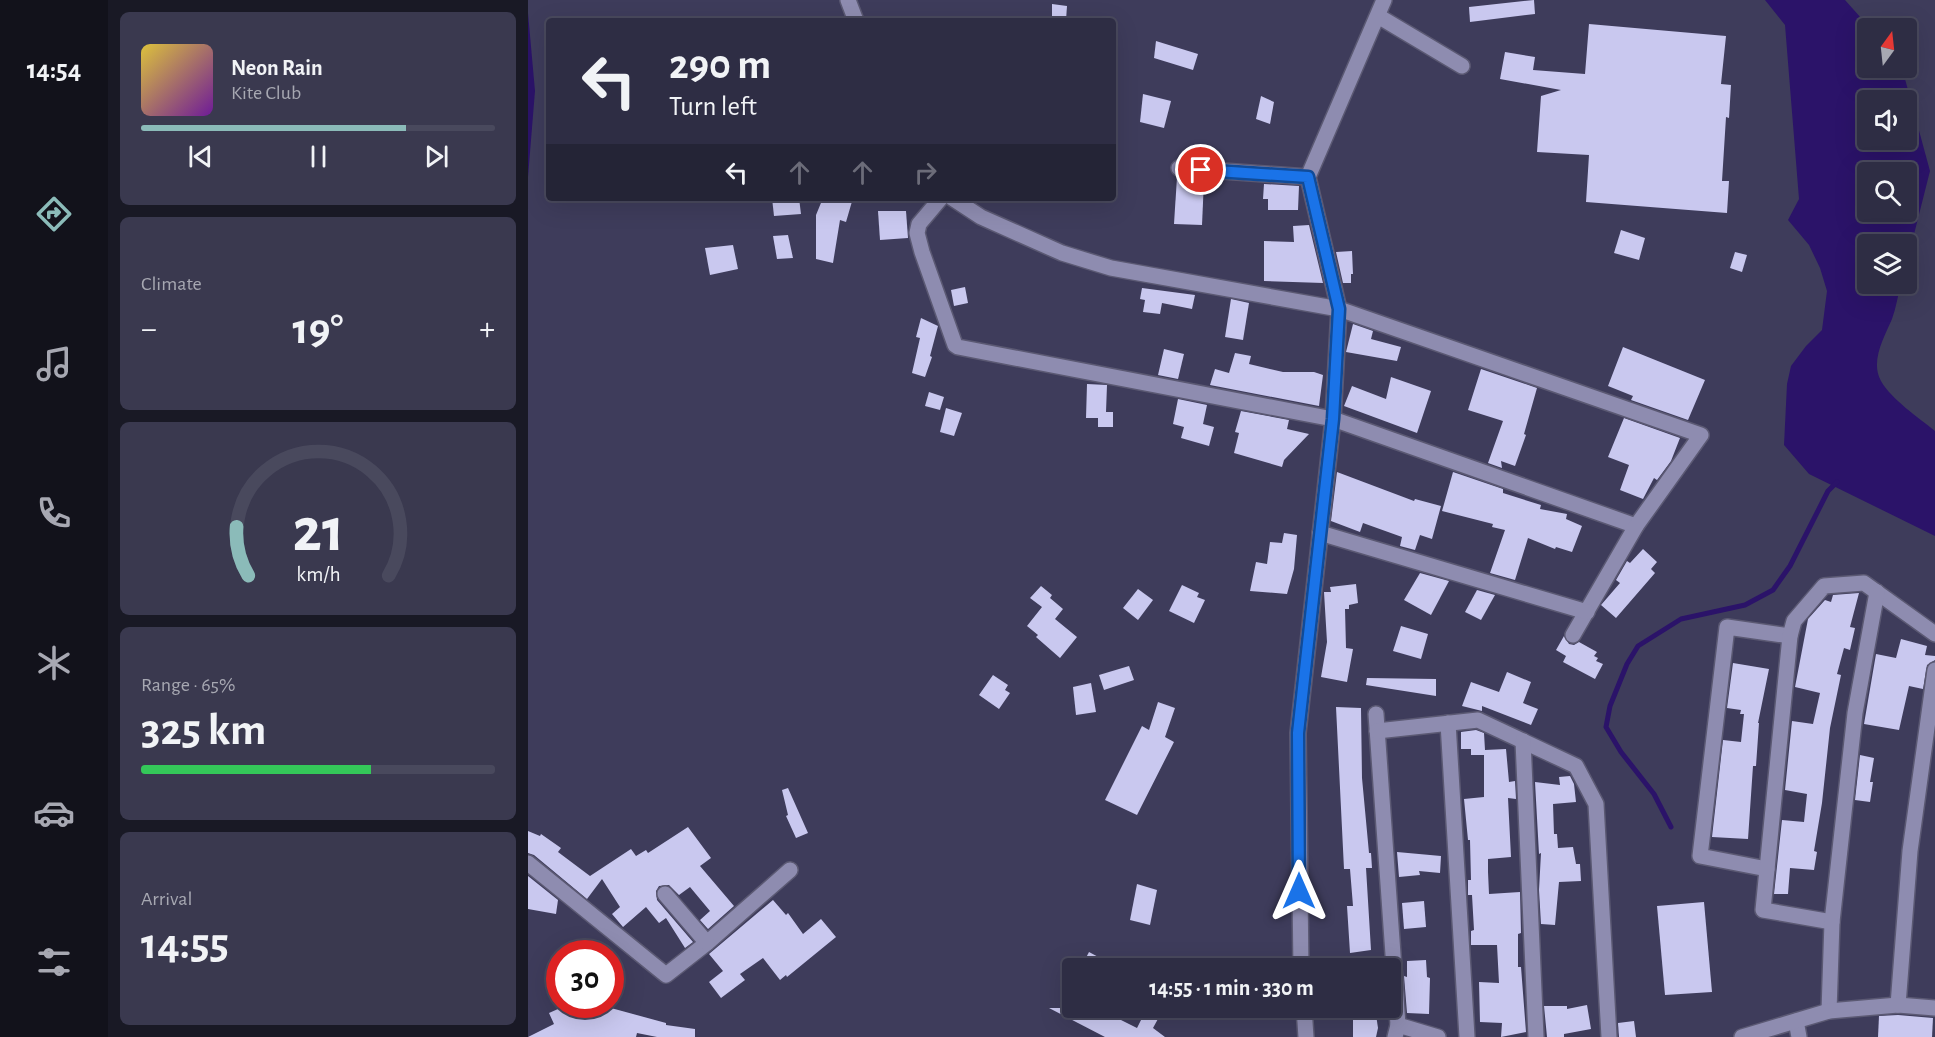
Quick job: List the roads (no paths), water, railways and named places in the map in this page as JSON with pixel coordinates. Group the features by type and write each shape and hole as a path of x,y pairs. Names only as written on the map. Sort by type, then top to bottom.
{"street":[{"path":"848,0 855,18"},
{"path":"1301,958 1298,733 1333,419 1339,309 1308,177 1384,0"},
{"path":"1378,16 1462,66"},
{"path":"1179,168 1308,177"},
{"path":"939,201 920,224 917,233 925,262 955,345 958,347 1333,419 1636,526"},
{"path":"957,201 981,216 1052,249 1112,268 1339,309 1701,435 1636,526 1573,635"},
{"path":"1320,533 1587,612"},
{"path":"1832,922 1763,910 1790,636 1794,621 1824,586 1864,583 1935,634"},
{"path":"1829,1011 1832,922 1854,713 1877,592"},
{"path":"1767,869 1700,856 1727,627 1790,636"},
{"path":"1898,1005 1910,851 1935,670"},
{"path":"1376,714 1396,1031 1438,1037"},
{"path":"1377,731 1478,720 1576,766 1596,804 1609,1037"},
{"path":"1448,723 1467,1037"},
{"path":"1523,741 1536,1037"},
{"path":"528,863 666,975 707,943 790,870"},
{"path":"665,894 707,943"},
{"path":"1742,1037 1798,1029 1829,1011 1898,1005 1935,1008"},
{"path":"1305,1018 1306,1037"}],"waterway":[{"path":"1671,827 1654,794 1621,752 1606,727 1610,706 1627,664 1638,646 1681,619 1745,605 1773,590 1790,566 1828,491 1837,482"}]}
